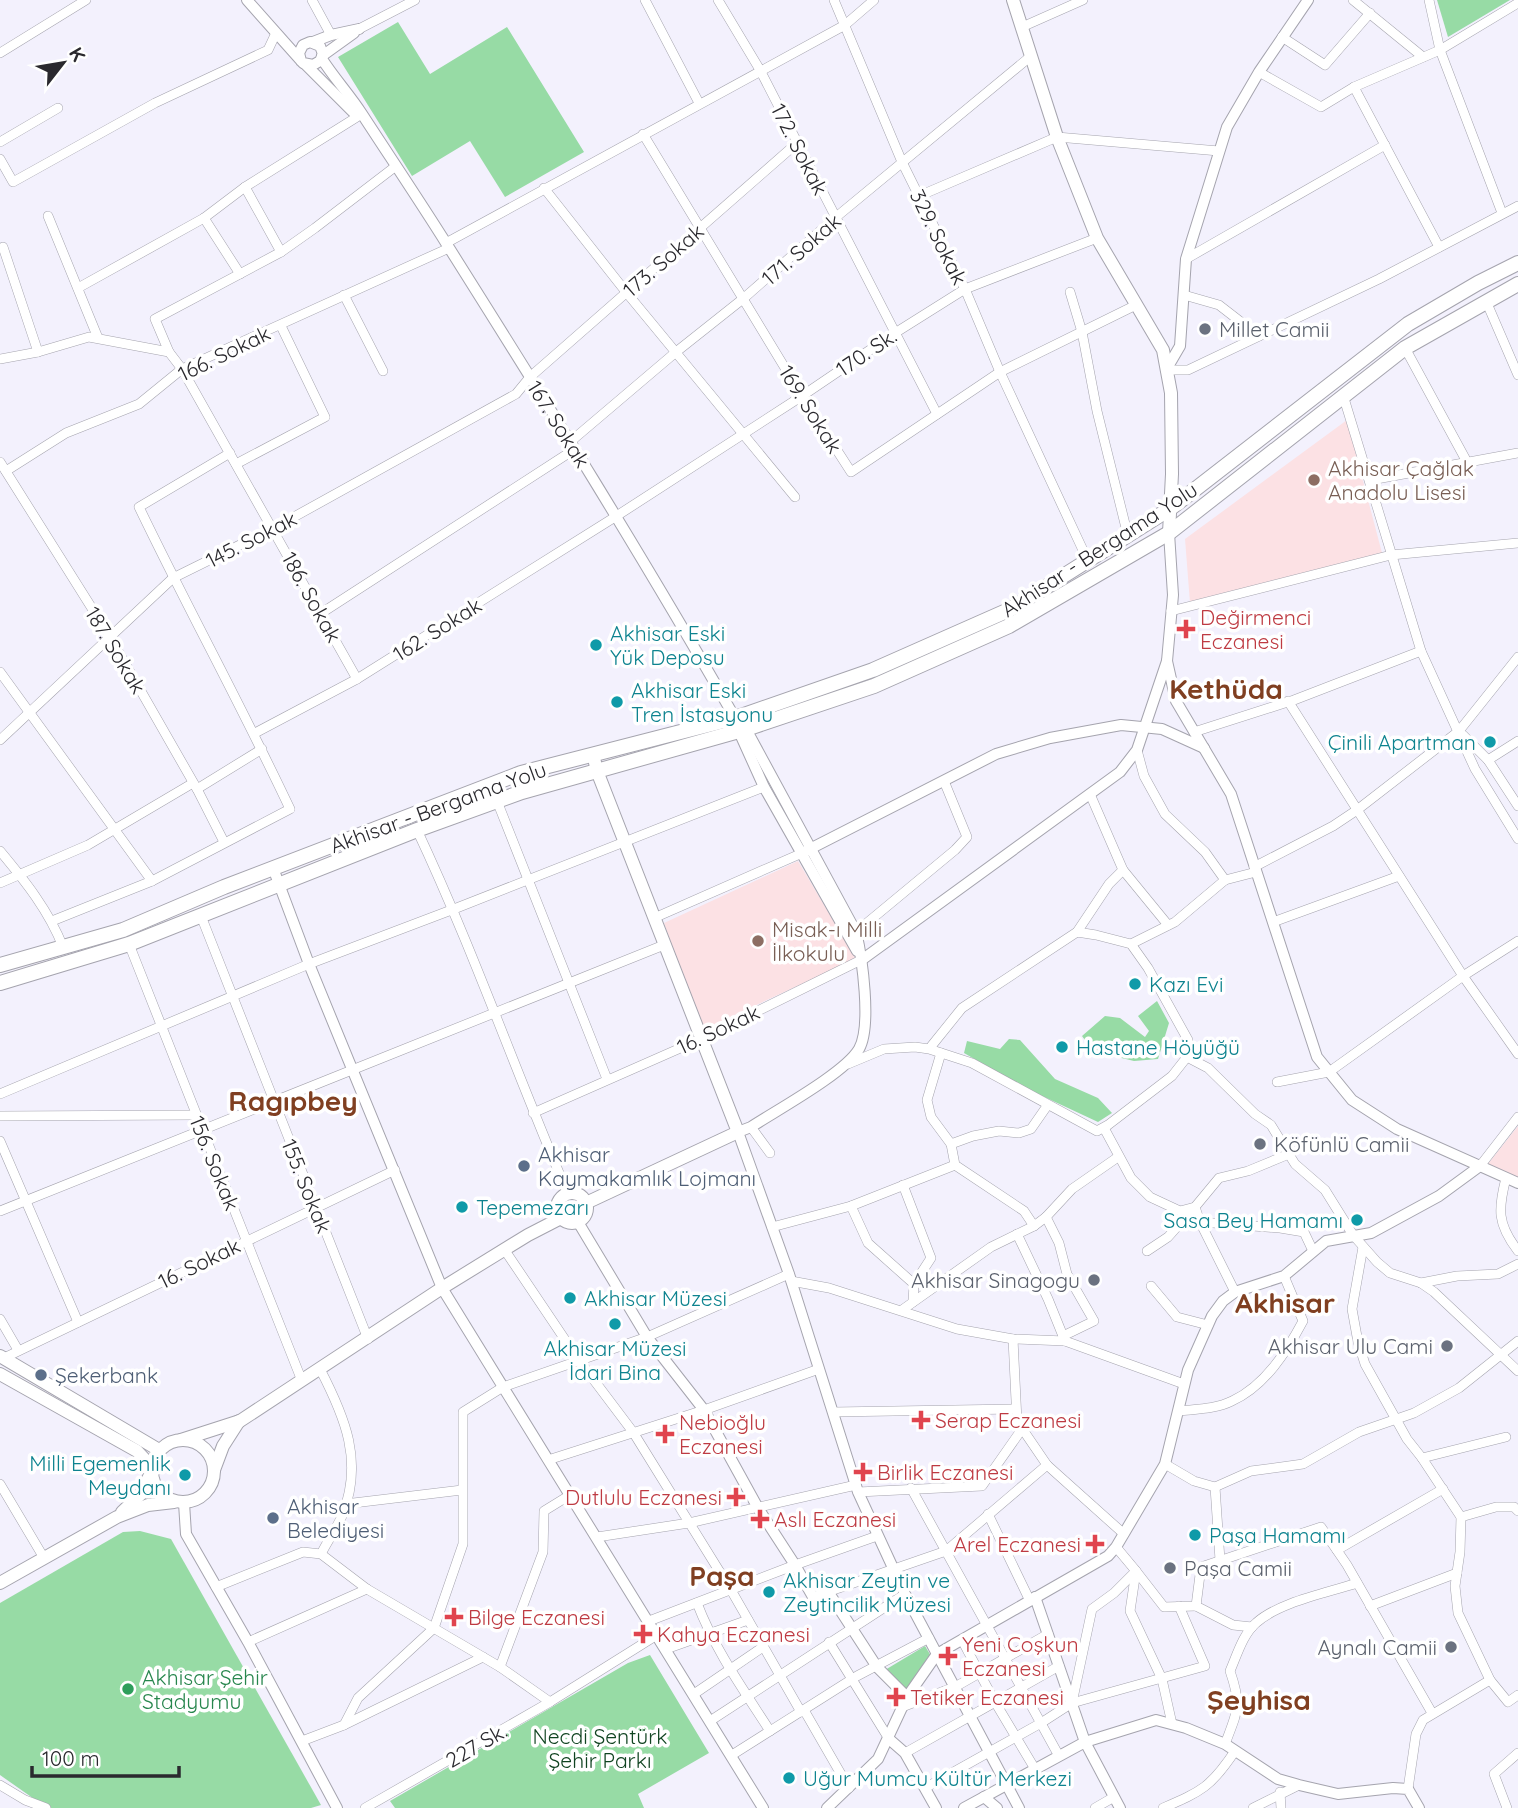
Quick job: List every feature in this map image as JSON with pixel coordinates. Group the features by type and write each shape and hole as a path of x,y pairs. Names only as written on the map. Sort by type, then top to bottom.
{"main road":[{"path":"1013,0 1056,136 1097,238 1163,350 1171,393 1170,533"},
{"name":"Akhisar - Bergama Yolu","path":"0,965 123,930 272,868 521,773 593,754 739,726 1010,609 1171,508 1408,324 1518,263"},
{"name":"Akhisar - Bergama Yolu","path":"0,983 129,944 496,801 874,687 1009,626 1170,533 1405,348 1518,284"},
{"path":"586,1203 744,1129 701,1039 597,771 593,754"},
{"path":"568,1194 577,1194 586,1203 587,1212 578,1222 569,1223 561,1218 557,1207 561,1199 568,1194"},
{"path":"117,1517 140,1495 159,1450 173,1441 240,1421 442,1288 504,1249 561,1218"},
{"path":"2,1357 159,1450"},
{"path":"0,1374 137,1451 152,1470 158,1491 179,1502"},
{"path":"0,1583 117,1517 148,1505 194,1501 209,1489 223,1446 240,1421"},
{"path":"181,1440 191,1441 207,1452 214,1470"}],"street":[{"path":"0,53 86,0"},
{"path":"247,0 373,134"},
{"path":"312,0 331,35"},
{"path":"303,62 316,65 359,29 415,0"},
{"path":"645,0 699,103"},
{"name":"172. Sokak","path":"718,0 760,70 937,414"},
{"name":"329. Sokak","path":"834,0 902,162 965,289 1046,474 1088,561"},
{"name":"166. Sokak","path":"3,466 66,433 139,404 182,369 281,326 448,245 544,188 845,25 874,0"},
{"path":"1021,27 1083,0"},
{"path":"1166,370 1180,346 1186,259 1227,127 1259,72 1308,0"},
{"path":"1353,0 1423,57"},
{"path":"1429,0 1440,50 1502,213"},
{"path":"1259,72 1321,107 1354,87 1440,50 1518,3"},
{"path":"1282,37 1325,65 1370,13"},
{"path":"303,62 300,50 309,43 359,29"},
{"path":"276,33 291,41 309,43 321,48 322,58 362,113 373,134"},
{"path":"0,159 13,182 155,103 268,50 276,33"},
{"name":"171. Sokak","path":"320,614 572,445 676,352 1031,56"},
{"path":"1354,87 1439,247"},
{"path":"0,142 58,108"},
{"path":"79,288 204,218 245,187 357,117"},
{"name":"167. Sokak","path":"373,134 448,245 530,377 683,626 739,726"},
{"name":"169. Sokak","path":"643,134 851,472 1000,372 1136,305"},
{"path":"919,196 1056,136 1219,151"},
{"name":"173. Sokak","path":"530,377 797,144"},
{"path":"1186,259 1385,145"},
{"path":"204,218 240,274 281,252 396,166"},
{"path":"245,187 281,252"},
{"path":"544,188 795,497"},
{"path":"1166,370 1188,370 1518,206"},
{"path":"48,216 98,338"},
{"name":"170. Sk.","path":"615,517 743,435 895,332 965,289 1097,238"},
{"path":"3,247 38,352"},
{"name":"186. Sokak","path":"240,274 155,319 169,352 182,369 274,528 358,679"},
{"path":"1070,292 1083,332 1097,411 1128,536"},
{"path":"344,295 383,371"},
{"path":"1184,295 1219,305 1259,336"},
{"path":"1486,301 1518,375"},
{"path":"236,464 325,417 281,326"},
{"path":"0,359 38,352 89,337 169,352"},
{"path":"1405,348 1467,462"},
{"name":"145. Sokak","path":"0,740 173,578 274,528 516,394 530,377"},
{"path":"1343,395 1371,480 1421,652 1475,769 1518,839"},
{"path":"52,921 152,881 290,809 255,733 173,578 139,507 230,453"},
{"path":"1371,480 1518,453"},
{"name":"187. Sokak","path":"3,466 110,637 224,842"},
{"name":"162. Sokak","path":"255,733 358,679 615,517"},
{"path":"863,959 1120,772 1137,750 1167,661 1173,595 1170,533"},
{"path":"1171,611 1391,555 1518,542"},
{"path":"1194,732 1421,652"},
{"path":"1131,944 1168,925 1225,880 1255,870 1357,810 1459,731 1518,657"},
{"path":"1167,661 1175,701 1231,793 1317,1057 1352,1100 1396,1129 1518,1183"},
{"path":"0,672 152,881"},
{"path":"1288,701 1463,976 1518,1054"},
{"path":"654,918 805,852 996,754 1050,738 1121,725 1162,729 1204,748"},
{"path":"739,726 764,788 856,932 863,959 866,1006 861,1046 848,1064"},
{"path":"739,726 863,959"},
{"path":"1459,731 1488,760 1518,806"},
{"path":"1488,760 1518,741"},
{"path":"0,883 117,831 262,749"},
{"path":"1137,750 1144,776 1165,814 1205,852 1225,880"},
{"path":"856,932 967,837 944,781"},
{"path":"0,1094 309,964 764,788"},
{"path":"1090,794 1123,870 1168,925"},
{"path":"496,801 607,1079"},
{"path":"417,830 454,909 533,1113 568,1194"},
{"path":"0,851 52,921 63,947"},
{"path":"272,868 442,1288 764,1808"},
{"path":"929,1049 962,1008 1077,932 1109,884 1123,870"},
{"path":"1273,922 1399,876"},
{"name":"155. Sokak","path":"201,916 368,1339"},
{"path":"744,1129 848,1064 884,1049 929,1049 972,1063 1097,1131 1104,1128 1172,1076 1187,1056 1188,1040 1148,968 1131,944 1096,934 1077,932"},
{"path":"1277,1082 1329,1072 1463,976 1518,941"},
{"name":"156. Sokak","path":"129,944 302,1381"},
{"path":"0,1211 664,945"},
{"name":"16. Sokak","path":"533,1113 701,1039 863,959"},
{"path":"942,1053 927,1100 931,1117 951,1144 955,1165 1024,1211 1034,1226"},
{"path":"1187,1056 1208,1068 1255,1114 1271,1125 1295,1164 1325,1190 1353,1235 1390,1273 1421,1283 1434,1292 1518,1371"},
{"path":"951,1144 973,1136 999,1132 1019,1133 1031,1129 1047,1106"},
{"path":"0,1116 195,1115"},
{"path":"827,1808 878,1759 905,1702 937,1654 963,1642 1108,1556 1116,1547 1165,1464 1188,1370 1208,1325 1223,1301 1235,1292 1284,1276 1326,1241 1371,1233 1439,1196 1480,1166 1518,1117"},
{"path":"1104,1128 1131,1178 1150,1197 1180,1211 1195,1207"},
{"path":"744,1129 769,1153"},
{"path":"744,1129 772,1227 858,1489 877,1536 1019,1808"},
{"path":"0,1142 78,1322"},
{"path":"1147,1251 1168,1237 1219,1178 1248,1171 1289,1154"},
{"path":"902,1311 991,1247 1034,1226 1086,1178 1118,1157"},
{"path":"772,1227 851,1206 955,1165"},
{"name":"16. Sokak","path":"2,1357 395,1170"},
{"path":"1506,1178 1499,1205 1510,1241 1518,1251"},
{"path":"902,1185 931,1258 914,1284 913,1302"},
{"path":"851,1206 868,1244 914,1284"},
{"path":"1195,1207 1235,1292"},
{"path":"1046,1217 1059,1243 1067,1274 1094,1321 1064,1338"},
{"path":"578,1222 647,1337 704,1410 758,1508 813,1597 946,1551 1047,1465"},
{"path":"1200,1222 1304,1232 1313,1251"},
{"path":"1017,1234 1064,1338"},
{"path":"1363,1247 1352,1309 1365,1364 1407,1439 1461,1517 1455,1586 1458,1614 1490,1680 1508,1702 1517,1697"},
{"path":"504,1249 578,1359 633,1432 849,1788"},
{"path":"1421,1283 1457,1276 1498,1274 1518,1264"},
{"path":"1179,1411 1232,1402 1251,1388 1287,1351 1303,1321 1284,1276"},
{"path":"344,1725 358,1698 434,1628 463,1544 463,1412 503,1387 647,1337 790,1278 957,1329 1013,1339 1064,1338 1184,1384"},
{"path":"1151,1286 1178,1317 1208,1325"},
{"path":"0,1319 18,1350"},
{"path":"1013,1339 1017,1421 1047,1465 1124,1534"},
{"path":"1165,1464 1194,1481 1215,1487 1251,1471 1303,1464 1359,1432 1414,1413 1459,1388 1518,1341"},
{"path":"320,1369 340,1408 350,1438 351,1475 342,1515 321,1554"},
{"path":"548,1460 704,1410 819,1369"},
{"path":"833,1412 1015,1409"},
{"path":"597,1537 689,1523 858,1489 982,1486 1022,1429"},
{"path":"1422,1458 1506,1437"},
{"path":"0,1484 4,1499 44,1558"},
{"path":"1215,1487 1220,1560"},
{"path":"911,1488 1059,1756"},
{"path":"1337,1550 1443,1489"},
{"path":"345,1504 462,1490"},
{"path":"500,1667 543,1552 544,1511 570,1495"},
{"path":"179,1502 186,1534 248,1642 337,1808"},
{"path":"1461,1517 1496,1507 1514,1507 1518,1511"},
{"path":"988,1514 1048,1634 1085,1742 1120,1808"},
{"path":"1196,1606 1201,1567 1321,1527 1357,1583 1432,1713"},
{"path":"649,1621 877,1536"},
{"path":"1116,1547 1164,1606 1196,1606 1233,1625 1252,1627"},
{"path":"216,1587 303,1552 321,1554 367,1589 500,1667 550,1702"},
{"path":"1136,1571 1130,1611 1162,1679 1172,1724"},
{"path":"1072,1703 1092,1609 1114,1593 1136,1571"},
{"path":"1370,1606 1457,1573"},
{"path":"1225,1744 1238,1711 1238,1696 1230,1671 1252,1627 1280,1608 1357,1583"},
{"path":"248,1642 367,1589"},
{"path":"829,1593 877,1667 905,1702"},
{"path":"710,1721 905,1594"},
{"path":"697,1603 709,1634 729,1670 770,1731"},
{"path":"925,1788 1072,1703 1205,1666 1179,1606"},
{"path":"666,1649 748,1620"},
{"path":"905,1702 955,1687 1048,1634"},
{"name":"227 Sk.","path":"365,1808 550,1702 657,1635"},
{"path":"732,1755 853,1679 929,1639"},
{"path":"830,1642 889,1739 905,1753 936,1808"},
{"path":"963,1642 1035,1769"},
{"path":"694,1694 763,1647"},
{"path":"302,1741 344,1725 483,1657"},
{"path":"905,1753 1059,1667"},
{"path":"1419,1808 1408,1789 1416,1734 1423,1720 1490,1680"},
{"path":"964,1808 1085,1742 1156,1720 1225,1744 1278,1779 1299,1785 1338,1794 1408,1789"},
{"path":"1163,1808 1202,1791 1221,1773 1235,1751"},
{"path":"1507,1808 1494,1774 1518,1753"},
{"path":"0,1785 25,1800 46,1808"},
{"path":"1253,1808 1299,1785"},
{"path":"1280,1793 1280,1808"},
{"path":"984,1797 997,1808"},
{"path":"1096,1808 1114,1797"},
{"path":"25,1800 32,1808"}],"shaded area":[{"name":"Akhisar Çağlak Anadolu Lisesi","path":"1347,420 1382,553 1190,603 1185,539"},
{"name":"Misak-ı Milli İlkokulu","path":"798,861 856,959 702,1030 664,923"},
{"path":"1518,1126 1518,1178 1488,1164"}],"green space":[{"path":"1437,0 1510,0 1448,37"},
{"path":"398,22 430,74 507,27 584,152 505,197 470,141 412,176 338,57"},
{"path":"1157,1001 1169,1023 1158,1059 1134,1061 1093,1051 1082,1036 1105,1016 1120,1018 1145,1037 1149,1031 1138,1016"},
{"path":"1009,1039 1020,1040 1055,1079 1098,1098 1112,1113 1098,1122 1023,1087 964,1053 967,1041 1000,1049"},
{"name":"Akhisar Şehir Stadyumu","path":"140,1531 171,1539 321,1805 311,1808 47,1808 0,1775 0,1603 123,1532"},
{"path":"925,1646 931,1656 906,1691 885,1670"},
{"name":"Necdi Şentürk Şehir Parkı","path":"650,1655 709,1753 638,1794 644,1808 395,1808 390,1801 628,1663"}],"place":[{"name":"Millet Camii","path":"1205,329"},
{"name":"Akhisar Çağlak Anadolu Lisesi","path":"1314,480"},
{"name":"Değirmenci Eczanesi","path":"1186,629"},
{"name":"Akhisar Eski Yük Deposu","path":"596,645"},
{"name":"Akhisar Eski Tren İstasyonu","path":"617,702"},
{"name":"Çinili Apartman","path":"1490,742"},
{"name":"Misak-ı Milli İlkokulu","path":"758,941"},
{"name":"Kazı Evi","path":"1135,984"},
{"name":"Hastane Höyüğü","path":"1062,1047"},
{"name":"Köfünlü Camii","path":"1260,1144"},
{"name":"Akhisar Kaymakamlık Lojmanı","path":"524,1166"},
{"name":"Tepemezarı","path":"462,1207"},
{"name":"Sasa Bey Hamamı","path":"1357,1220"},
{"name":"Akhisar Sinagogu","path":"1094,1280"},
{"name":"Akhisar Müzesi","path":"570,1298"},
{"name":"Akhisar Müzesi İdari Bina","path":"615,1324"},
{"name":"Akhisar Ulu Cami","path":"1447,1346"},
{"name":"Şekerbank","path":"41,1375"},
{"name":"Serap Eczanesi","path":"921,1420"},
{"name":"Nebioğlu Eczanesi","path":"665,1434"},
{"name":"Birlik Eczanesi","path":"863,1472"},
{"name":"Milli Egemenlik Meydanı","path":"185,1475"},
{"name":"Dutlulu Eczanesi","path":"736,1497"},
{"name":"Akhisar Belediyesi","path":"273,1518"},
{"name":"Aslı Eczanesi","path":"760,1519"},
{"name":"Paşa Hamamı","path":"1195,1535"},
{"name":"Arel Eczanesi","path":"1095,1544"},
{"name":"Paşa Camii","path":"1170,1568"},
{"name":"Akhisar Zeytin ve Zeytincilik Müzesi","path":"769,1592"},
{"name":"Bilge Eczanesi","path":"454,1617"},
{"name":"Kahya Eczanesi","path":"643,1634"},
{"name":"Aynalı Camii","path":"1451,1647"},
{"name":"Yeni Coşkun Eczanesi","path":"948,1656"},
{"name":"Akhisar Şehir Stadyumu","path":"128,1689"},
{"name":"Tetiker Eczanesi","path":"896,1697"},
{"name":"Uğur Mumcu Kültür Merkezi","path":"789,1778"}],"district":[{"name":"Kethüda","path":"1226,688"},
{"name":"Ragıpbey","path":"293,1100"},
{"name":"Akhisar","path":"1285,1302"},
{"name":"Paşa","path":"722,1575"},
{"name":"Şeyhisa","path":"1259,1699"}]}
